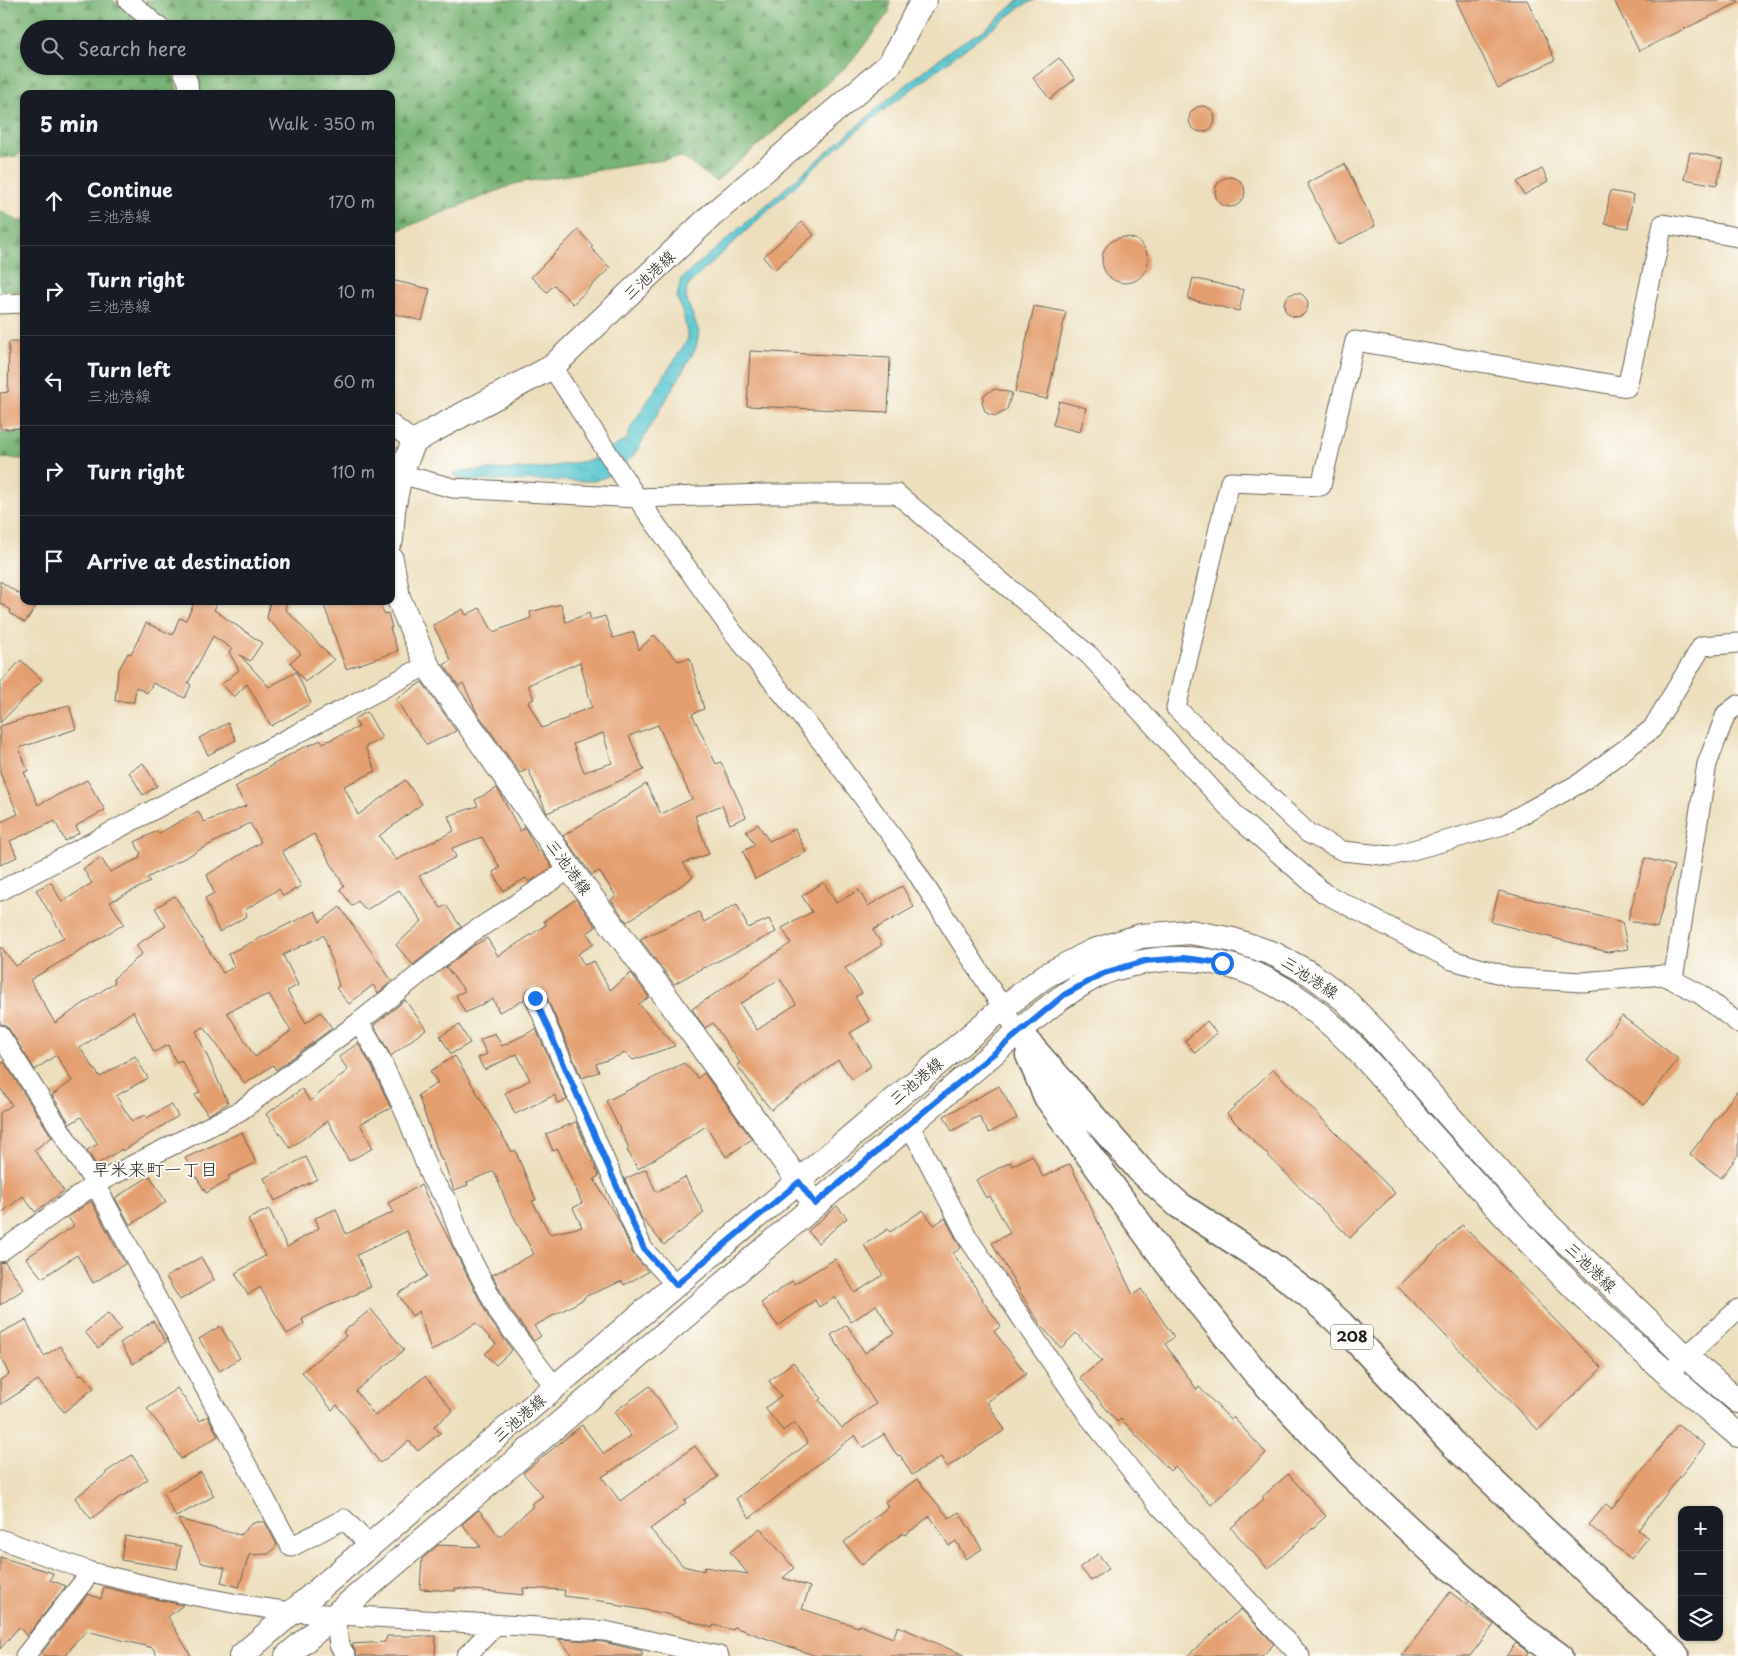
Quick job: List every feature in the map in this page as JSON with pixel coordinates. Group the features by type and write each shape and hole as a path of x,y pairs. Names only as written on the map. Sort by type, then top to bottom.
{"highway":[{"path":"1018,1032 1047,1096 1168,1265 1256,1373 1347,1471 1425,1545 1523,1630 1559,1656"},
{"name":"208","path":"1018,1032 1140,1170 1179,1205 1269,1264 1309,1295 1341,1324 1453,1444 1676,1656"}],"main road":[{"name":"三池港線","path":"414,442 552,367 712,215 890,64 920,4"},
{"path":"395,500 400,474 414,442"},
{"name":"三池港線","path":"395,581 398,597 427,665 570,869 664,994 815,1204"},
{"name":"三池港線","path":"241,1656 555,1386 1003,1008 1045,976 1091,952 1141,936 1190,932 1233,940 1274,954 1311,974 1345,1000 1380,1036 1541,1218 1685,1356 1738,1402"},
{"name":"三池港線","path":"287,1656 1018,1032 1064,995 1096,977 1145,961 1184,958 1222,963 1261,977 1295,995 1329,1021 1361,1053 1521,1233 1613,1324 1668,1375 1738,1435"}],"street":[{"path":"128,0 151,20"},
{"path":"185,75 189,90"},
{"path":"1738,237 1663,224 1627,387 1355,341 1321,486 1230,482 1176,708 1308,833 1343,851 1391,856 1503,825 1580,783 1652,729 1702,646 1738,643"},
{"path":"0,304 20,303"},
{"path":"552,367 618,471 732,631 825,746 903,851 1018,1032"},
{"path":"395,427 414,442"},
{"path":"400,474 453,488 637,498 765,494 897,494 1090,656 1239,820 1324,893 1452,960 1514,978 1583,982 1663,975 1700,994 1738,1023"},
{"path":"0,892 427,665"},
{"path":"1673,980 1707,764 1726,714 1738,705"},
{"path":"0,1252 95,1184 240,1110 359,1022 470,934 570,869"},
{"path":"535,998 644,1249 676,1285"},
{"path":"359,1022 382,1062 407,1117 431,1178 448,1202 462,1241 500,1315 555,1386"},
{"path":"0,1035 95,1184 291,1547 344,1519 370,1546"},
{"path":"909,1124 968,1238 1042,1350 1090,1418 1157,1503 1300,1656"},
{"path":"1668,1375 1685,1356 1738,1309"},
{"path":"0,1539 91,1572 165,1590 238,1604 291,1612 605,1631 709,1655"},
{"path":"25,1656 91,1572"},
{"path":"335,1615 339,1645 346,1656"},
{"path":"466,1656 496,1625"}],"green space":[{"path":"0,0 113,0 141,20 20,20 20,75 173,75 177,90 20,90 20,153 17,156 0,158"},
{"path":"145,0 890,0 889,12 852,61 716,181 682,157 517,183 395,231 395,90 199,90 195,75 395,75 395,20 163,20"},
{"path":"0,211 20,222 20,291 0,291"},
{"path":"20,432 20,459 0,458 0,433"}],"water":[{"path":"1019,0 1035,0 1022,6 863,126 825,158 692,281 687,288 686,298 699,332 696,348 642,442 626,464 611,474 594,481 463,480 452,474 462,471 544,468 591,460 627,439 631,427 688,339 677,297 681,279 887,100 954,47 984,30"}],"building":[{"path":"1456,0 1527,0 1555,60 1498,88"},
{"path":"1614,0 1738,0 1738,3 1639,51"},
{"path":"1059,58 1075,79 1050,99 1033,78"},
{"path":"1202,106 1212,109 1215,119 1212,129 1202,132 1192,129 1189,119 1192,109"},
{"path":"1690,152 1723,159 1717,185 1684,179"},
{"path":"1345,164 1375,226 1338,245 1307,183"},
{"path":"1542,169 1548,181 1524,195 1517,182"},
{"path":"1230,177 1241,181 1245,192 1241,203 1230,207 1219,203 1215,192 1219,181"},
{"path":"1610,191 1633,195 1628,228 1605,224"},
{"path":"802,222 814,235 774,270 763,257"},
{"path":"578,230 593,246 591,248 610,268 573,304 554,285 547,292 531,277"},
{"path":"1125,237 1138,241 1144,247 1148,260 1144,273 1138,279 1125,283 1112,279 1106,273 1102,260 1106,247 1112,241"},
{"path":"1193,278 1244,290 1239,311 1188,299"},
{"path":"395,281 430,289 422,321 395,314"},
{"path":"1296,293 1301,294 1307,300 1307,310 1301,316 1296,317 1291,316 1285,310 1284,305 1285,300 1291,294"},
{"path":"1034,306 1066,312 1047,399 1015,392"},
{"path":"9,342 20,342 20,428 0,429 0,393 8,392"},
{"path":"750,351 890,358 888,412 747,406"},
{"path":"996,389 1012,393 1007,409 996,416 988,414 982,403 984,395"},
{"path":"1059,401 1086,408 1080,432 1053,425"},
{"path":"0,581 20,594 20,605 36,605 25,623 10,613 11,610 0,603"},
{"path":"561,604 566,622 589,613 591,620 605,616 613,638 634,632 639,650 654,635 678,661 690,658 704,709 692,714 716,764 721,762 746,817 730,824 722,805 695,816 709,854 683,863 693,877 627,922 611,900 616,896 599,871 592,875 563,836 646,784 661,814 692,799 658,725 629,736 644,770 547,813 528,769 520,773 476,711 463,683 459,686 444,665 451,660 433,625 463,609 466,615 480,608 493,632 531,618 530,612","holes":["580,662 592,707 542,728 528,702 534,699 528,685","603,733 612,763 584,772 573,744"]},
{"path":"193,605 216,605 214,610 262,643 250,661 240,655 269,687 296,672 311,703 271,726 247,684 234,697 222,684 239,670 229,652 232,649 213,636 188,683 191,685 185,698 153,683 147,693 136,687 134,702 115,701 118,671 128,653 131,654 146,623 173,635 179,618 186,620"},
{"path":"269,605 286,605 285,609 334,660 305,682 290,662 301,654 267,618"},
{"path":"324,605 381,605 384,614 388,613 392,628 390,628 398,651 346,669"},
{"path":"21,660 42,680 0,723 0,683"},
{"path":"422,682 456,731 427,745 411,724 396,699"},
{"path":"69,705 76,729 19,748 28,771 24,772 38,805 87,780 105,810 76,826 79,833 65,841 55,821 10,841 17,857 0,865 0,820 1,822 18,814 0,773 0,726"},
{"path":"367,712 382,738 365,747 376,771 344,786 358,815 405,780 422,804 379,836 396,860 454,831 448,816 478,806 475,800 497,788 520,831 525,828 538,852 540,850 552,867 529,882 526,878 503,891 493,872 500,868 482,837 452,848 456,857 419,876 441,908 446,905 461,927 413,965 396,945 422,921 399,890 366,910 358,901 352,906 340,889 344,886 314,834 282,851 301,886 283,896 279,889 245,910 247,916 219,932 205,898 214,893 207,875 261,842 250,823 147,878 150,882 110,902 124,924 30,980 55,1023 115,982 113,979 142,954 136,945 166,926 155,908 175,896 223,973 234,967 228,954 315,911 320,922 340,907 392,981 378,993 373,985 349,1004 336,988 339,986 324,935 283,955 298,985 287,991 306,1023 321,1012 332,1028 276,1070 273,1065 245,1084 204,1027 196,1031 228,1103 208,1115 195,1095 200,1092 181,1060 176,1062 168,1045 154,1052 133,1011 80,1048 100,1077 135,1056 148,1078 116,1096 132,1121 145,1115 147,1118 171,1104 178,1116 123,1151 122,1149 96,1165 87,1150 98,1144 81,1117 70,1124 52,1095 72,1081 56,1055 35,1070 6,1025 0,1024 0,946 16,966 64,937 36,890 51,882 62,902 92,883 83,869 101,858 110,872 140,858 139,855 141,854 135,842 157,831 158,834 198,811 204,822 246,806 235,787 298,750 321,740 323,743 359,727 354,719","holes":["269,994 291,1031 255,1057 227,1012"]},
{"path":"228,723 236,740 208,755 199,738"},
{"path":"143,763 157,786 143,795 129,772"},
{"path":"758,824 769,841 795,829 806,852 755,879 743,851 755,845 746,831"},
{"path":"1645,858 1674,866 1657,928 1628,920"},
{"path":"824,882 836,903 859,890 868,906 902,886 914,907 873,930 882,945 845,968 862,993 855,997 870,1021 850,1033 871,1066 852,1079 838,1060 771,1110 737,1065 740,1063 713,1023 705,1028 692,1009 791,943 782,928 812,912 802,896","holes":["780,979 796,1004 757,1030 740,1004"]},
{"path":"1499,891 1622,922 1628,949 1608,952 1491,922"},
{"path":"576,899 596,927 587,933 594,944 578,954 584,965 594,961 610,990 631,973 649,997 639,1004 675,1046 633,1060 626,1053 596,1064 599,1072 582,1078 542,989 537,987 530,988 526,992 524,1000 499,1012 493,999 465,1013 456,995 465,991 446,967 473,946 487,938 498,956 546,925 544,921"},
{"path":"737,904 748,928 769,919 776,932 704,967 674,984 640,939 699,912 704,922"},
{"path":"405,1000 426,1029 391,1056 374,1025"},
{"path":"1622,1016 1678,1059 1644,1105 1587,1061"},
{"path":"1207,1021 1217,1033 1195,1053 1185,1041"},
{"path":"459,1025 470,1043 451,1054 440,1036"},
{"path":"536,1029 567,1100 557,1103 555,1095 515,1114 505,1093 530,1080 517,1054 484,1070 478,1058 487,1054 480,1040 495,1033 502,1046"},
{"path":"358,1043 372,1067 391,1108 360,1124 373,1148 349,1161 328,1121 290,1148 266,1114 302,1089 310,1101 348,1070 339,1057"},
{"path":"455,1056 512,1152 515,1150 536,1200 532,1201 550,1234 582,1227 573,1208 582,1203 558,1149 553,1151 546,1134 576,1122 599,1176 594,1179 620,1223 633,1254 648,1272 624,1285 622,1281 584,1297 584,1299 534,1326 541,1336 534,1341 510,1309 492,1275 534,1254 507,1204 494,1171 467,1182 468,1185 454,1190 443,1160 441,1160 418,1095 438,1083 430,1071"},
{"path":"4,1062 52,1137 34,1150 64,1191 35,1212 23,1196 0,1214 0,1113 12,1105 0,1088 0,1064"},
{"path":"684,1063 698,1078 704,1073 752,1139 726,1157 706,1126 638,1169 627,1150 629,1148 606,1101"},
{"path":"1273,1069 1395,1193 1350,1238 1227,1114"},
{"path":"999,1086 1017,1118 989,1133 979,1116 952,1131 944,1116"},
{"path":"1738,1090 1738,1155 1721,1178 1690,1154"},
{"path":"242,1132 256,1163 228,1176 230,1180 206,1193 185,1158"},
{"path":"1032,1155 1043,1177 1070,1164 1133,1295 1141,1289 1174,1337 1165,1344 1197,1390 1199,1387 1230,1419 1233,1417 1266,1453 1211,1505 1175,1466 1170,1471 1121,1419 1117,1422 1080,1377 1102,1361 1076,1333 1061,1348 1032,1312 992,1243 1010,1233 990,1196 986,1198 976,1180 1010,1162 1012,1166"},
{"path":"306,1157 317,1179 275,1201 264,1178"},
{"path":"646,1169 656,1192 685,1177 704,1213 664,1245 641,1217 625,1179"},
{"path":"150,1176 166,1202 130,1225 115,1198"},
{"path":"421,1185 490,1320 512,1350 496,1365 485,1354 496,1344 476,1323 431,1351 419,1311 412,1316 398,1294 427,1276 407,1231 357,1255 371,1287 302,1319 304,1324 287,1334 260,1287 248,1295 235,1273 265,1256 248,1219 269,1209 287,1247 319,1228 315,1218 336,1209 346,1234 393,1212 388,1203"},
{"path":"91,1201 125,1264 93,1283 77,1255 42,1278 26,1258 74,1226 68,1217"},
{"path":"837,1206 847,1218 818,1243 808,1231"},
{"path":"923,1210 934,1225 945,1218 961,1248 953,1253 982,1300 1001,1326 994,1331 1026,1374 987,1402 1005,1430 947,1467 941,1457 912,1475 900,1455 897,1456 884,1434 863,1448 855,1435 750,1518 736,1499 808,1443 794,1423 783,1431 765,1408 781,1396 769,1381 793,1362 821,1398 819,1400 842,1428 876,1404 831,1335 847,1325 865,1353 894,1333 876,1305 851,1322 835,1297 819,1307 815,1300 778,1326 761,1303 792,1281 794,1284 835,1259 855,1293 883,1275 864,1245 888,1229 890,1232"},
{"path":"1462,1225 1602,1368 1538,1430 1398,1287"},
{"path":"201,1257 214,1280 180,1300 166,1277"},
{"path":"5,1262 24,1289 0,1305 0,1263"},
{"path":"371,1309 404,1350 356,1391 375,1416 425,1376 453,1411 434,1426 440,1433 418,1451 409,1441 380,1463 337,1405 332,1410 302,1372 346,1336 343,1332"},
{"path":"108,1313 121,1329 98,1348 85,1332"},
{"path":"26,1320 44,1356 60,1346 80,1376 82,1374 94,1388 64,1412 38,1380 0,1405 0,1380 9,1374 0,1356 0,1333"},
{"path":"153,1321 166,1342 133,1364 120,1343"},
{"path":"220,1326 240,1358 220,1371 199,1339"},
{"path":"650,1386 678,1428 602,1477 620,1501 695,1446 718,1477 684,1501 686,1503 650,1529 683,1566 704,1571 705,1567 748,1574 730,1552 760,1528 794,1568 783,1578 810,1587 802,1609 858,1627 859,1625 893,1638 898,1626 965,1656 816,1656 734,1627 733,1630 713,1625 713,1628 663,1613 615,1605 615,1603 564,1596 565,1590 523,1588 524,1595 455,1588 455,1591 420,1589 422,1559 438,1545 481,1547 462,1524 479,1510 500,1537 533,1506 531,1504 543,1496 523,1473 582,1425 604,1454 631,1436 614,1412"},
{"path":"177,1388 200,1421 208,1416 218,1436 181,1459 164,1431 147,1409"},
{"path":"1678,1424 1705,1445 1638,1530 1648,1538 1631,1559 1589,1525 1606,1504 1612,1509"},
{"path":"132,1455 148,1479 121,1496 91,1519 75,1498 106,1474 106,1472"},
{"path":"201,1472 214,1496 176,1517 163,1493"},
{"path":"1288,1474 1326,1516 1268,1569 1231,1528 1264,1499 1262,1497"},
{"path":"917,1479 949,1518 959,1512 982,1549 966,1559 956,1541 949,1546 930,1516 905,1535 903,1533 862,1565 844,1542 888,1507 885,1502"},
{"path":"178,1519 240,1535 251,1524 265,1522 277,1545 269,1554 249,1555 239,1587 221,1582 225,1568 202,1563"},
{"path":"125,1536 181,1546 177,1569 121,1560"},
{"path":"1098,1554 1109,1568 1091,1581 1080,1567"},
{"path":"0,1557 53,1573 50,1580 66,1586 27,1636 19,1627 0,1649"},
{"path":"104,1587 183,1605 168,1617 191,1656 157,1656 153,1648 87,1631 76,1641 66,1656 45,1656 42,1653 88,1594 101,1599"},
{"path":"1450,1592 1494,1625 1470,1656 1402,1656"},
{"path":"1241,1609 1274,1644 1262,1656 1187,1656"},
{"path":"387,1636 436,1636 435,1656 357,1656 352,1644 385,1642"},
{"path":"559,1639 603,1642 642,1651 642,1656 573,1656"},
{"path":"1516,1643 1528,1652 1526,1656 1506,1656"}],"district":[{"name":"早米来町一丁目","path":"155,1170"}],"route":[{"path":"535,998 644,1249 676,1285 799,1182 815,1204 1064,995 1104,973 1145,961 1184,958 1222,963"}]}
